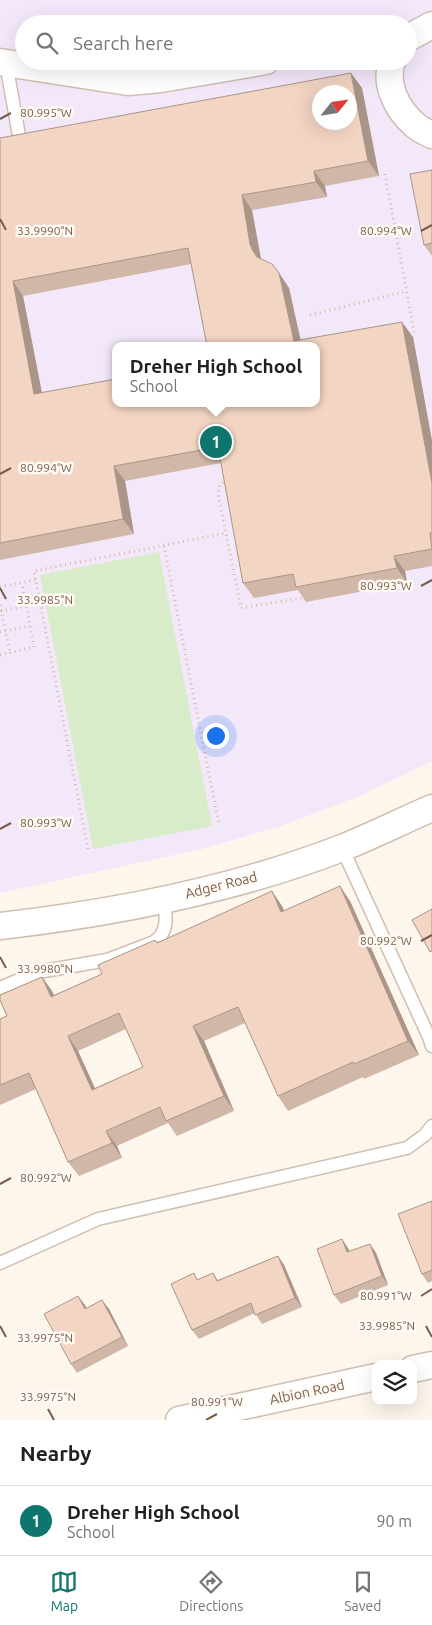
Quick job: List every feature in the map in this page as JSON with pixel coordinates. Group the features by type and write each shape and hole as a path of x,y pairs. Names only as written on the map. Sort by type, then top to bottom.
{"street":[{"path":"53,70 128,82 161,80 216,70"},
{"path":"390,70 391,89 401,110 415,126 432,134"},
{"name":"Adger Road","path":"0,926 92,913 164,899 255,877 342,848 432,808"},
{"path":"417,1368 432,1365"},
{"name":"Albion Road","path":"180,1420 372,1379"}],"lane":[{"path":"3,62 20,141"},
{"path":"342,848 430,1037 432,1046"},
{"path":"0,988 38,972 107,960 154,942 158,939 166,924 164,899"},
{"path":"0,1263 98,1220 407,1148 426,1135 432,1126"}],"path":[{"path":"385,174 414,332"},
{"path":"310,314 407,292"},
{"path":"230,478 220,484 218,490 241,608 302,598"},
{"path":"88,850 34,570 226,533"},
{"path":"164,546 219,825"},
{"path":"0,587 35,580"},
{"path":"0,655 34,647 22,583"},
{"path":"0,605 10,652"},
{"path":"1,611 26,606"},
{"path":"0,632 30,626"}],"shaded area":[{"path":"0,0 432,0 432,761 360,796 281,826 202,849 0,893"}],"green space":[{"path":"159,552 212,826 93,849 40,575"}],"building":[{"path":"351,73 353,85 312,85 312,130 357,130 357,104 368,161 314,171 316,182 242,195 250,244 257,257 272,264 279,273 294,341 402,322 432,483 432,532 430,533 432,549 394,556 397,568 296,587 293,574 243,583 218,447 114,466 123,519 0,543 0,138","holes":["188,248 206,342 320,342 320,407 112,407 112,380 34,394 13,281"]},
{"path":"432,170 432,243 424,245 410,174"},
{"path":"340,886 408,1041 354,1064 353,1062 278,1096 238,1007 193,1026 224,1096 166,1121 160,1107 106,1131 112,1143 68,1162 29,1073 0,1085 0,1019 7,1016 0,1000 0,995 42,977 51,997 102,974 98,965 155,940 157,943 272,891 281,912","holes":["119,1013 143,1067 92,1090 68,1036"]},
{"path":"432,909 432,951 430,952 412,920"},
{"path":"432,1201 432,1270 422,1274 398,1214"},
{"path":"342,1239 347,1252 370,1244 382,1276 334,1295 317,1249"},
{"path":"278,1256 295,1298 255,1315 251,1303 192,1330 171,1284 194,1273 197,1280 213,1273 217,1281"},
{"path":"78,1296 85,1309 102,1300 122,1337 71,1364 44,1314"}],"place":[{"name":"Dreher High School","path":"216,442"}]}
